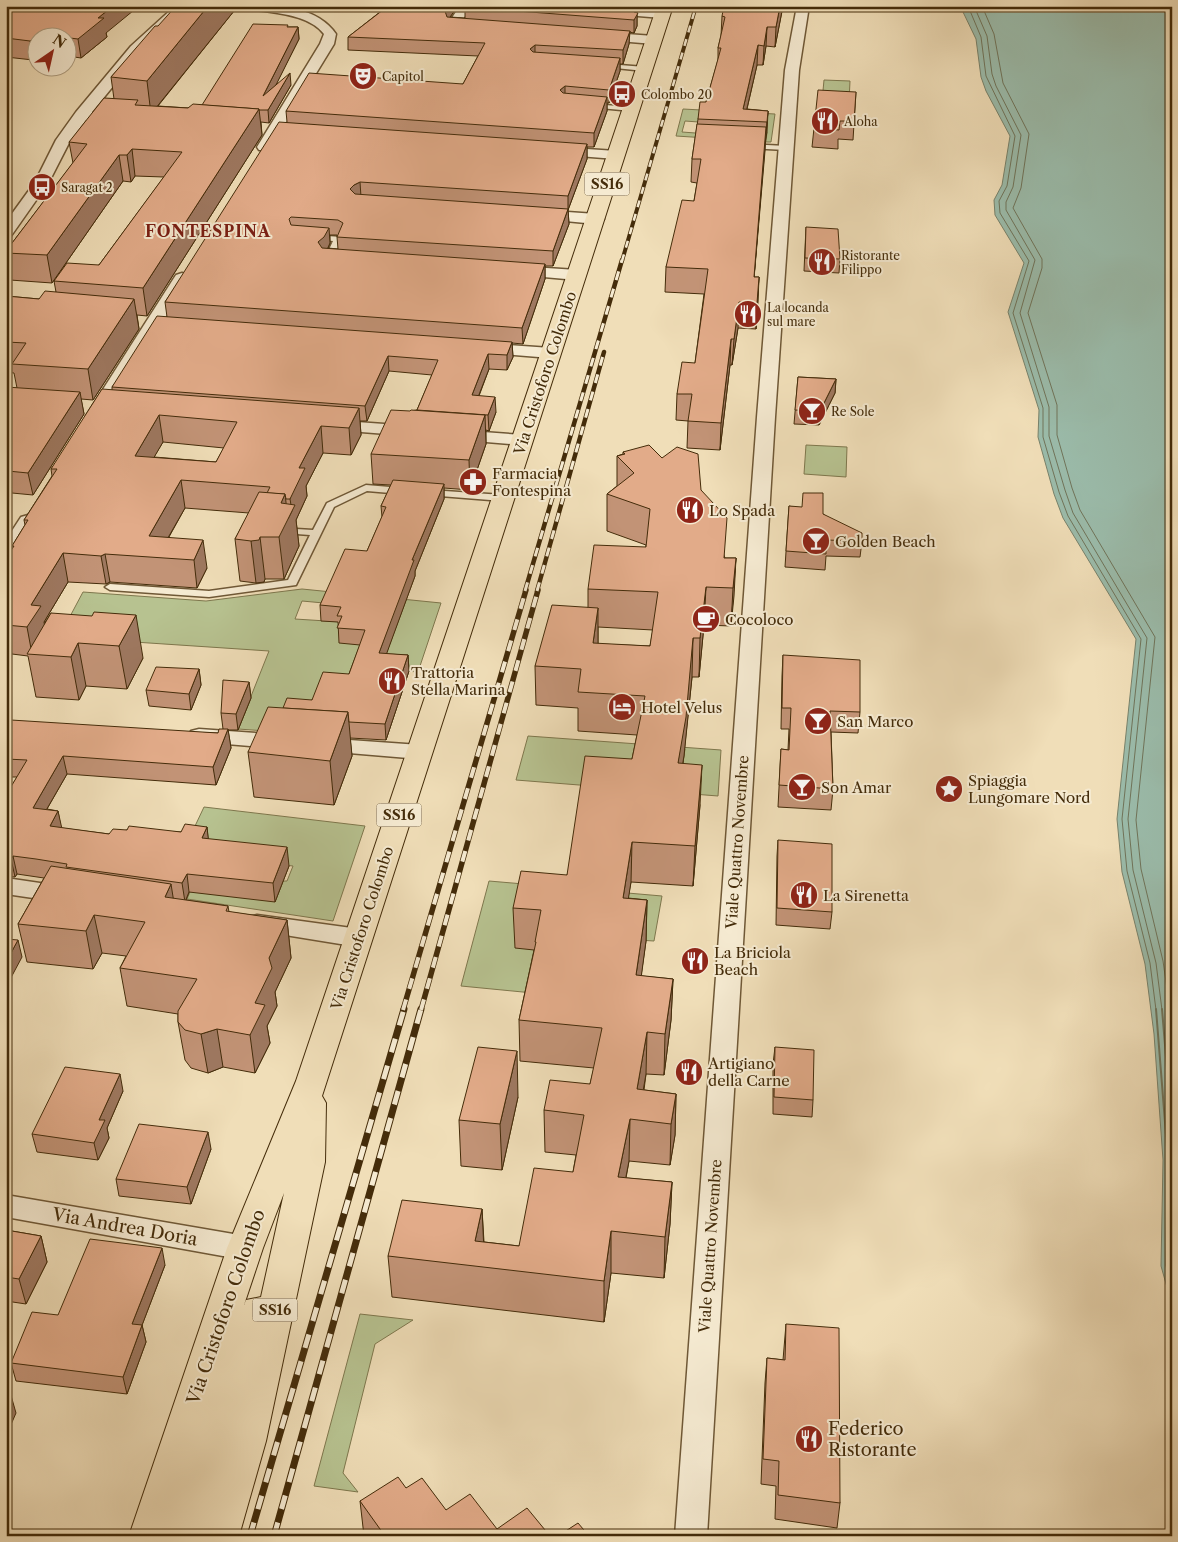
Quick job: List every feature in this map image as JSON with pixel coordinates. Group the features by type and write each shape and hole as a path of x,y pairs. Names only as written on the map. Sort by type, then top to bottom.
{"main road":[{"name":"Via Cristoforo Colombo","path":"149,1536 244,1248 312,1081 664,10"},
{"name":"Via Cristoforo Colombo","path":"219,1536 247,1441 308,1162 312,1081"},
{"path":"186,1536 308,1162"},
{"path":"219,1437 240,1315 244,1248"}],"street":[{"path":"6,233 42,182 64,140 81,115 136,49 183,6"},
{"path":"250,6 282,10 306,17 322,24 328,29 330,34 327,44 282,130 254,163"},
{"path":"442,39 466,6"},
{"name":"Viale Quattro Novembre","path":"690,1536 786,148 792,70 803,6"},
{"path":"589,9 664,10"},
{"path":"453,25 482,28"},
{"path":"589,36 654,40"},
{"path":"81,115 134,119"},
{"path":"257,128 282,130"},
{"path":"541,150 616,155"},
{"path":"528,214 596,218"},
{"path":"328,258 347,259"},
{"path":"84,433 99,408 160,324 190,264"},
{"path":"498,270 577,275"},
{"path":"134,322 160,324"},
{"path":"471,347 551,354"},
{"path":"79,406 119,410"},
{"path":"315,424 523,440"},
{"path":"6,556 37,507"},
{"path":"178,735 420,752"},
{"path":"6,886 92,899"},
{"path":"232,919 359,938"},
{"name":"Via Andrea Doria","path":"6,1206 244,1248"}],"lane":[{"path":"600,66 645,69"},
{"path":"584,105 632,109"},
{"path":"744,146 786,148"},
{"path":"303,236 338,238 328,258"},
{"path":"110,587 209,594 292,583 330,505 366,488 503,498"},
{"path":"277,530 316,532"}],"green space":[{"path":"824,80 850,81 849,102 822,101"},
{"path":"683,109 775,114 771,142 766,142 767,132 738,140 676,136","holes":["685,121 712,123 709,134 682,132"]},
{"path":"806,445 847,447 846,477 804,474"},
{"path":"302,589 441,603 418,672 359,667 295,733 238,729 269,651 59,637 83,592 206,601","holes":["302,601 378,608 342,622 295,619"]},
{"path":"528,736 721,750 718,796 516,780","holes":["642,746 685,749 680,784"]},
{"path":"204,807 365,826 333,921 187,899 209,846 187,843","holes":["239,860 293,866 287,881 283,881"]},
{"path":"489,881 662,896 654,941 622,939 542,951 533,993 461,986"},
{"path":"360,1314 413,1320 375,1344 343,1473 358,1492 314,1486"}],"water":[{"path":"963,6 1172,6 1172,1305 1161,1266 1163,1160 1154,1034 1145,964 1122,872 1117,819 1136,639 1063,518 1054,494 1038,437 1039,410 1008,312 1024,263 995,215 994,200 1002,185 1010,136 986,91 981,77 976,39 963,12"}],"building":[{"path":"6,6 113,6 98,18 104,18 78,39 78,28 28,28 28,41 6,38"},
{"path":"176,6 208,6 147,81 111,77 155,26 158,26"},
{"path":"388,6 448,6 445,11 447,17 630,31 623,50 535,45 530,49 533,52 620,58 609,90 565,86 560,90 563,93 607,97 594,133 286,111 309,73 463,84 485,43 348,37"},
{"path":"466,6 636,6 634,12 638,13 634,20"},
{"path":"724,6 780,6 776,27 767,27 764,46 758,45 743,109 768,111 767,122 698,119 700,102 706,102 721,48 718,48 725,17 722,16"},
{"path":"253,24 298,27 263,96 290,73 268,110 202,105"},
{"path":"818,90 856,92 854,121 840,121 839,130 814,128"},
{"path":"104,98 138,100 135,105 188,108 193,104 259,109 143,288 54,281 67,263 99,265 182,152 132,149 127,155 119,155 47,255 6,253 87,144 69,142"},
{"path":"279,122 587,144 568,196 360,182 350,189 355,194 568,209 553,251 337,237 343,223 338,220 291,217 289,219 291,225 329,228 324,237 318,242 322,248 545,264 522,328 165,302"},
{"path":"697,124 766,127 754,277 759,277 757,303 739,302 734,339 731,339 721,423 688,421 692,394 677,394 682,362 695,363 708,269 666,267 682,200 694,201 701,159 692,159"},
{"path":"806,227 838,229 840,259 805,258"},
{"path":"45,291 134,299 88,369 12,364 26,343 6,342 6,296 39,299"},
{"path":"157,316 512,342 507,355 488,354 472,395 495,397 488,415 417,410 438,360 388,356 365,406 112,387"},
{"path":"798,377 836,379 820,411 795,410"},
{"path":"6,387 80,392 28,473 8,471 6,474"},
{"path":"102,389 359,408 349,428 321,426 299,468 305,468 290,499 286,499 285,494 267,493 270,487 181,480 149,536 203,540 194,560 63,553 31,605 41,606 27,627 6,625 6,558 28,520 24,520 57,469 51,469","holes":["159,415 237,422 216,462 135,456"]},
{"path":"391,410 485,415 469,460 371,454"},
{"path":"649,445 662,458 677,447 698,454 701,490 727,518 724,558 736,558 733,588 706,587 700,638 693,638 686,717 678,763 702,765 695,846 632,842 623,898 647,900 636,975 673,979 665,1034 647,1032 637,1089 676,1094 671,1124 630,1119 618,1177 672,1182 665,1237 611,1231 604,1281 388,1256 402,1200 482,1209 475,1241 519,1246 534,1168 573,1172 584,1115 544,1110 550,1080 590,1084 602,1028 519,1020 541,910 513,908 521,871 567,875 585,756 632,759 645,696 578,692 581,669 535,666 552,605 598,608 593,643 650,646 658,592 588,589 594,545 646,547 650,509 607,494 634,473 617,456 625,454 623,452"},
{"path":"393,480 444,484 412,560 414,560 379,653 408,655 385,724 349,722 348,712 283,708 287,698 312,700 323,672 349,674 365,630 337,628 342,616 337,616 341,607 320,605 345,549 367,551 386,507 381,506"},
{"path":"259,492 285,494 281,503 295,505 279,537 260,537 259,540 251,541 235,539"},
{"path":"803,493 823,493 823,514 862,533 862,541 826,540 826,554 786,551 789,506 802,507"},
{"path":"94,612 136,615 119,646 78,643 71,657 27,654 51,613 92,616"},
{"path":"783,655 860,660 860,712 830,711 833,789 779,785 781,749 789,750 791,708 782,708"},
{"path":"156,667 199,669 189,694 146,690"},
{"path":"223,680 249,682 236,714 221,713"},
{"path":"268,707 348,712 330,761 248,752"},
{"path":"11,720 218,733 219,729 228,729 213,767 63,756 33,808 58,811 50,826 109,834 113,829 127,830 129,826 181,832 185,824 207,827 202,838 287,847 273,883 187,874 182,883 66,867 67,864 36,859 13,856 11,859 6,858 6,795 27,760 6,759 6,727"},
{"path":"778,840 832,844 832,912 777,908"},
{"path":"51,866 171,884 165,897 228,906 226,911 287,920 269,958 272,968 255,1003 265,1005 250,1035 217,1029 201,1034 185,1030 178,1022 178,1011 197,979 120,968 145,922 94,915 86,931 18,924"},
{"path":"6,939 18,940 6,962"},
{"path":"478,1047 517,1051 500,1124 459,1120"},
{"path":"775,1047 814,1050 813,1100 774,1097"},
{"path":"65,1067 120,1074 99,1120 105,1120 94,1143 32,1134"},
{"path":"139,1124 208,1132 187,1187 116,1179"},
{"path":"6,1230 41,1236 19,1279 6,1277"},
{"path":"90,1239 162,1248 132,1324 142,1325 123,1377 11,1363 32,1312 58,1315"},
{"path":"786,1324 839,1328 840,1503 778,1495 779,1461 763,1459 767,1358 785,1360"},
{"path":"398,1477 406,1488 422,1478 446,1510 470,1494 497,1529 527,1508 550,1536 385,1536 360,1501"},
{"path":"578,1523 589,1536 558,1536"}],"railway":[{"path":"622,261 696,6"},
{"path":"525,591 622,260"},
{"path":"537,591 604,352"},
{"path":"403,1010 526,590"},
{"path":"421,1010 538,590"},
{"path":"250,1536 404,1009"},
{"path":"274,1536 421,1009"}],"place":[{"name":"Capitol","path":"363,76"},
{"name":"Colombo 20","path":"622,94"},
{"name":"Aloha","path":"825,121"},
{"name":"Saragat 2","path":"42,187"},
{"name":"Ristorante Filippo","path":"822,262"},
{"name":"La locanda sul mare","path":"748,314"},
{"name":"Re Sole","path":"812,411"},
{"name":"Farmacia Fontespina","path":"473,482"},
{"name":"Lo Spada","path":"690,510"},
{"name":"Golden Beach","path":"816,541"},
{"name":"Cocoloco","path":"706,619"},
{"name":"Trattoria Stella Marina","path":"392,681"},
{"name":"Hotel Velus","path":"622,707"},
{"name":"San Marco","path":"818,721"},
{"name":"Son Amar","path":"802,787"},
{"name":"Spiaggia Lungomare Nord","path":"949,789"},
{"name":"La Sirenetta","path":"804,895"},
{"name":"La Briciola Beach","path":"695,961"},
{"name":"Artigiano della Carne","path":"689,1072"},
{"name":"Federico Ristorante","path":"809,1439"}],"district":[{"name":"FONTESPINA","path":"208,231"}]}
